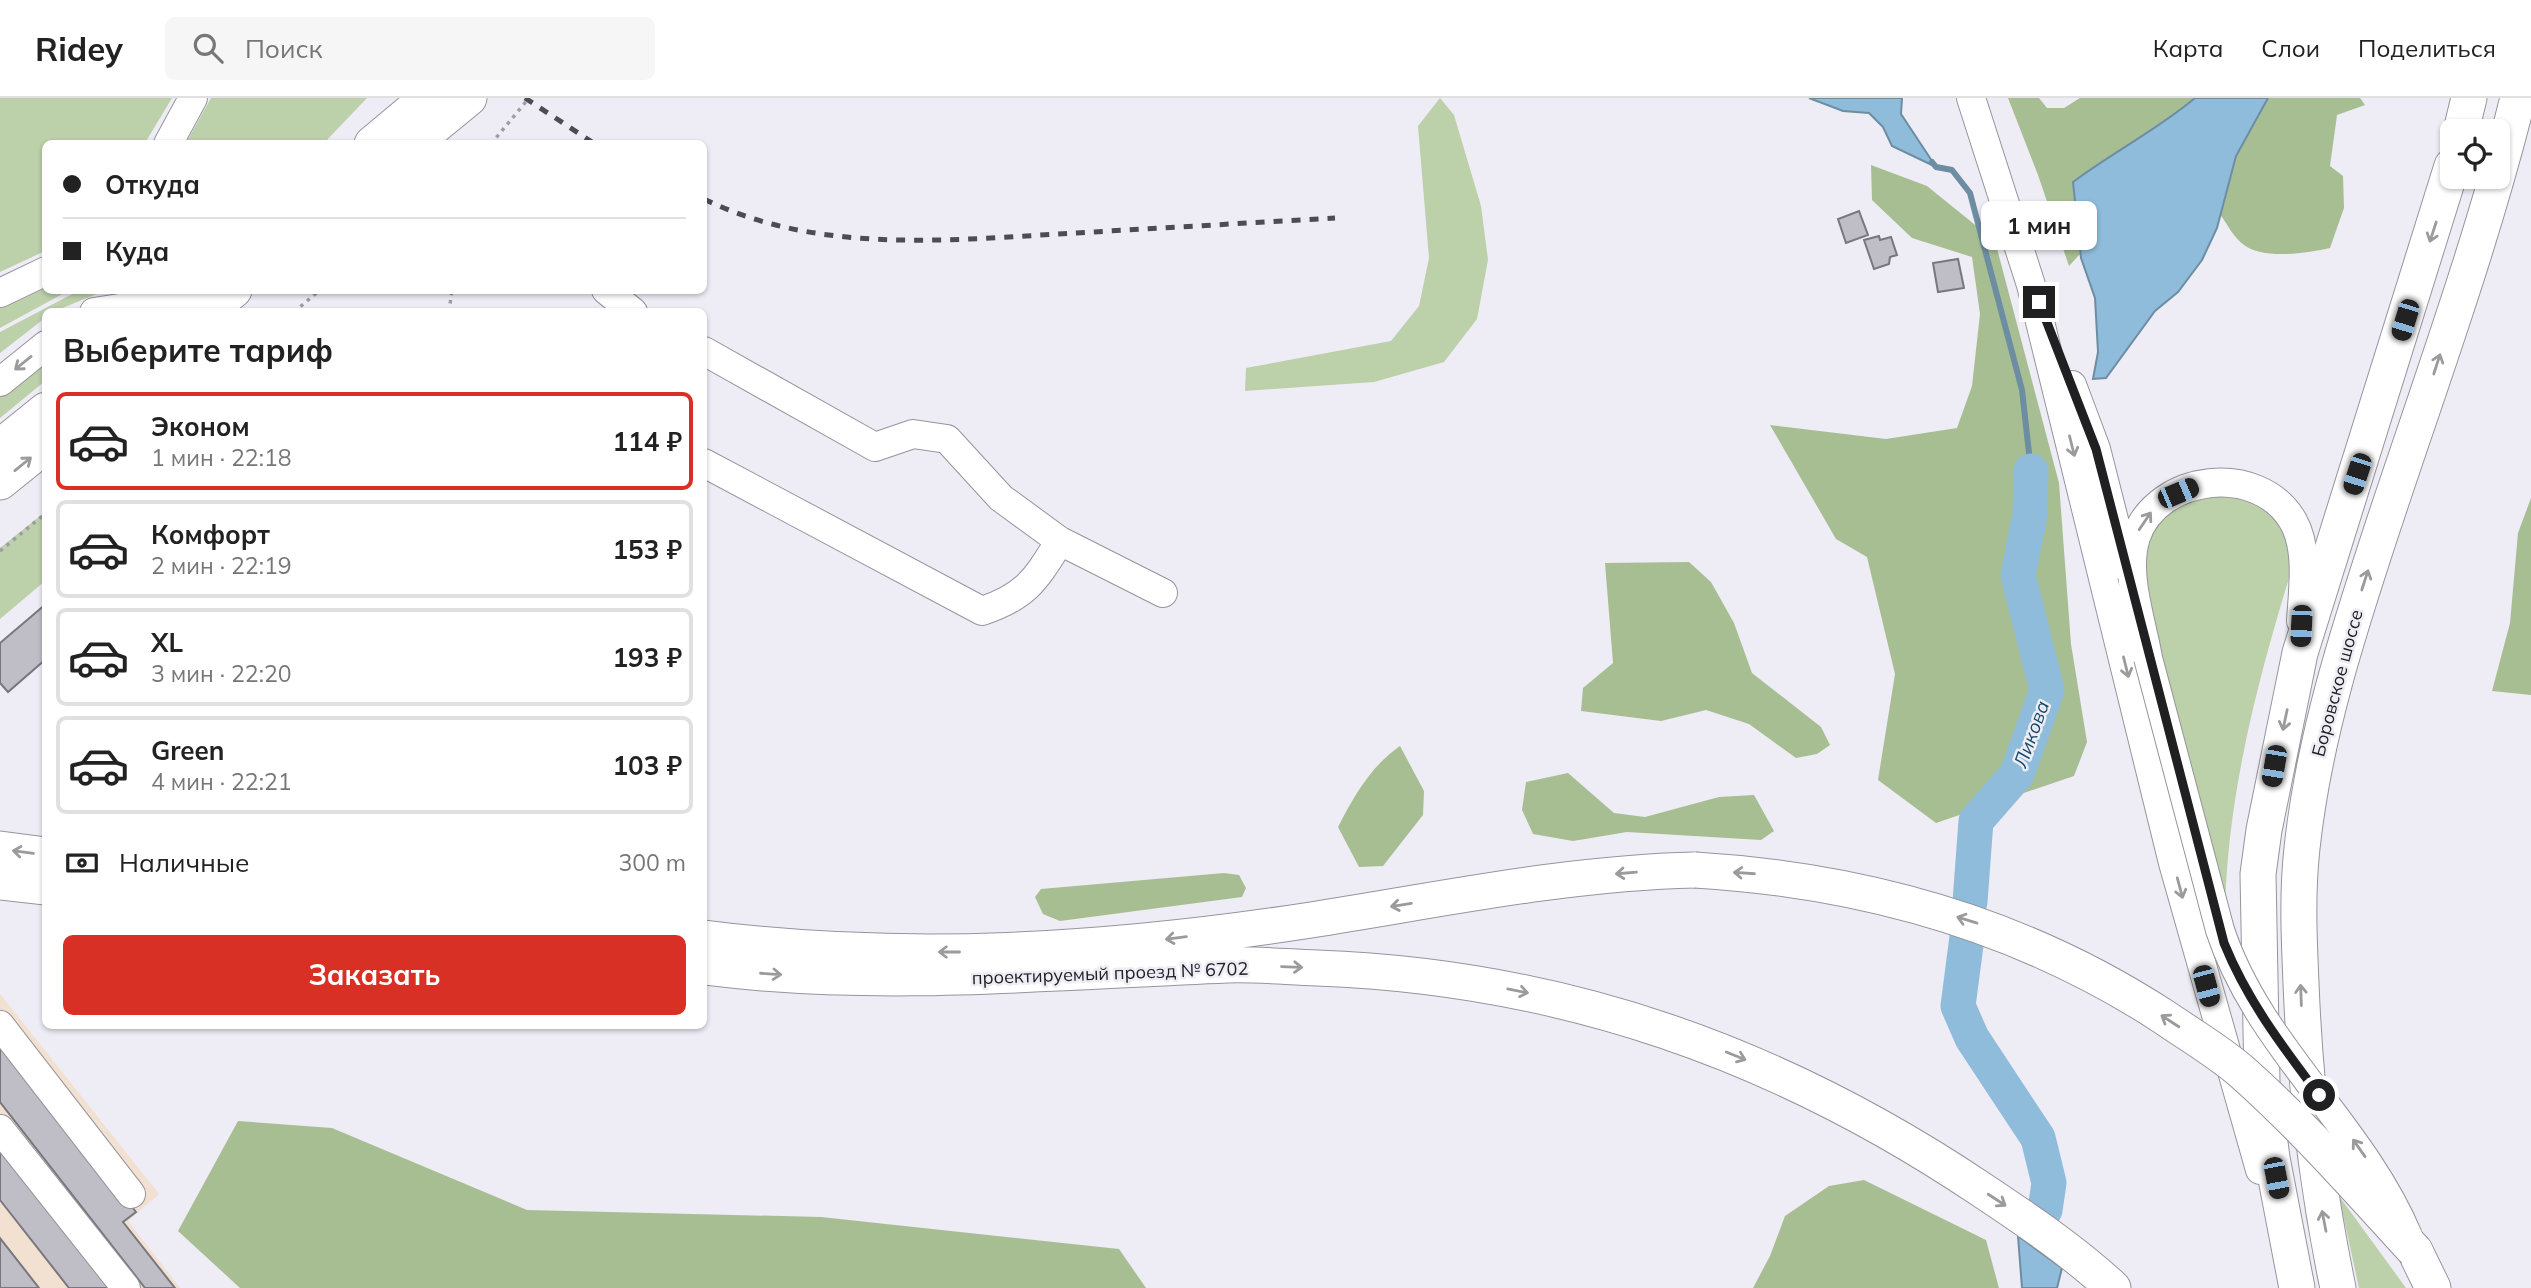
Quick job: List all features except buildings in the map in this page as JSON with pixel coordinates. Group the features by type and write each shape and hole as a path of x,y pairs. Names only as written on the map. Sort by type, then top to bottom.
{"main road":[{"path":"2464,119 2469,98"},
{"name":"Боровское шоссе","path":"2338,1288 2315,1170 2304,1057 2298,908 2309,798 2341,653 2490,202 2518,98"},
{"path":"2297,1288 2272,1158 2262,1082 2258,874 2274,766 2300,653 2445,189"},
{"path":"187,303 220,294"},
{"path":"0,447 42,413"},
{"path":"0,482 42,448"},
{"path":"0,849 42,854"},
{"name":"проектируемый проезд № 6702","path":"707,938 746,944 933,952 1128,944 1310,920 1565,878 1695,870 1807,881 1945,914 2035,946 2135,998 2241,1072 2311,1139 2415,1251 2433,1288"},
{"path":"0,882 42,887"},
{"name":"проектируемый проезд № 6702","path":"707,967 844,978 952,979 1229,965 1359,970 1474,983 1579,1004 1694,1039 1800,1084 1869,1119 1941,1162 2052,1237 2113,1288"}],"street":[{"path":"170,140 193,98"},
{"path":"1971,98 2031,285 2096,449 2148,658 2220,930 2232,964 2264,1020 2383,1182 2415,1251"},
{"path":"0,293 42,273"},
{"path":"2031,285 2173,863 2212,1007 2246,1115 2290,1288"},
{"path":"611,294 629,308"},
{"path":"135,308 187,303"},
{"path":"0,382 42,348"},
{"path":"707,353 876,447 913,434 947,439 1001,498 1060,541 1163,593"},
{"path":"707,465 982,611 1007,603 1031,586 1060,541"},
{"path":"2148,658 2132,569 2136,536 2158,504 2191,487 2217,482 2240,484 2260,492 2280,505 2292,520 2299,536 2304,573 2300,653"},
{"path":"0,1025 131,1194"},
{"path":"0,1129 126,1288"}],"path":[{"path":"494,140 529,98"},
{"path":"299,308 315,294"},
{"path":"0,551 42,516"}],"shaded area":[{"path":"0,994 159,1194 128,1221 180,1288 0,1288"}],"green space":[{"path":"0,98 172,98 147,140 42,140 42,252 0,272"},
{"path":"211,98 367,98 327,140 188,140"},
{"path":"1440,98 1454,115 1481,206 1488,260 1477,319 1444,362 1374,382 1245,391 1246,368 1391,341 1419,306 1429,258 1418,126"},
{"path":"2008,98 2039,98 2047,108 2064,108 2080,98 2195,98 2073,181 2080,254 2069,266"},
{"path":"2268,98 2360,98 2365,105 2337,115 2330,166 2343,176 2344,208 2330,248 2286,254 2252,250 2237,239 2220,214 2236,156"},
{"path":"1871,165 1927,186 1995,241 2059,483 2071,644 2087,742 2074,776 1936,823 1878,780 1895,674 1867,557 1836,539 1770,425 1886,439 1957,428 1972,386 1980,314 1972,257 1912,238 1872,200"},
{"path":"42,286 42,294 62,294 0,328 0,307"},
{"path":"72,294 97,294 62,308 46,308"},
{"path":"42,310 42,320 0,353 0,332"},
{"path":"42,361 42,383 0,418 0,396"},
{"path":"2229,493 2262,508 2279,522 2284,531 2294,577 2289,578 2277,619 2246,742 2232,825 2225,909 2145,603 2145,577 2147,556 2157,525 2183,506"},
{"path":"2531,498 2531,695 2492,691 2510,623 2518,533"},
{"path":"42,514 42,584 0,619 0,548"},
{"path":"1689,562 1711,582 1734,623 1752,673 1821,727 1830,745 1817,754 1796,758 1749,724 1706,710 1661,721 1581,711 1583,688 1613,663 1605,563"},
{"path":"1400,746 1424,791 1423,815 1383,866 1359,867 1338,827 1372,772"},
{"path":"1568,773 1614,813 1645,817 1719,797 1754,795 1774,831 1761,840 1627,832 1573,841 1533,834 1522,810 1526,782"},
{"path":"1224,873 1239,875 1246,888 1242,897 1060,921 1043,914 1035,897 1041,889"},
{"path":"238,1121 332,1128 527,1210 821,1217 1119,1249 1146,1288 240,1288 178,1231"},
{"path":"1864,1180 1986,1240 1999,1288 1753,1288 1770,1256 1785,1216 1829,1186"},
{"path":"2339,1196 2406,1288 2359,1288"}],"water":[{"path":"1809,98 1902,98 1901,114 1936,167 1892,146 1883,127 1869,113 1843,111"},
{"path":"2195,98 2268,98 2236,156 2217,228 2202,260 2178,292 2155,311 2106,378 2093,379 2098,352 2095,298 2081,258 2073,182"},
{"path":"2018,1236 2062,1268 2057,1288 2022,1288"}],"waterway":[{"path":"1932,162 1936,167 1952,170 1970,193 2022,390 2031,471"},
{"name":"Ликова","path":"1970,902 1976,821 2017,774 2047,690 2018,575 2030,515 2031,471"},
{"name":"Ликова","path":"1967,937 1958,1006 1972,1038 2038,1138 2049,1183 2045,1210"}],"railway":[{"path":"525,98 589,140"},
{"path":"707,200 748,217 793,229 886,240 981,239 1335,218"}],"route":[{"path":"2039,302 2096,449 2224,943 2239,979 2264,1020 2319,1095"}]}
